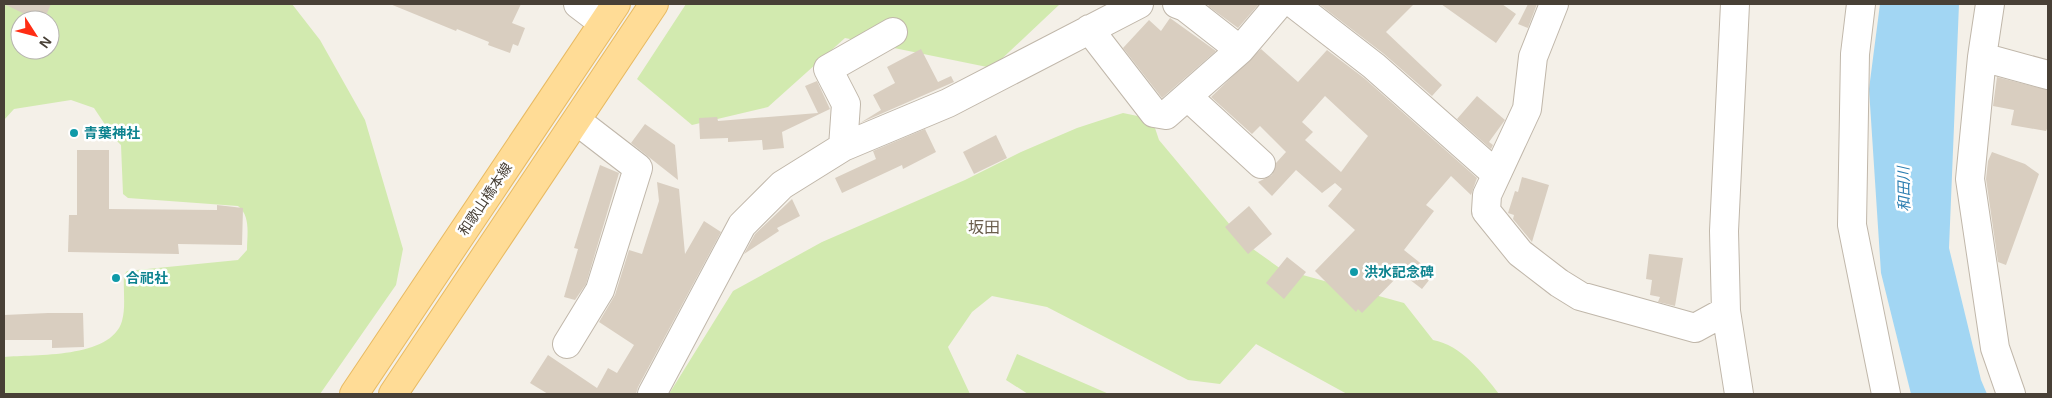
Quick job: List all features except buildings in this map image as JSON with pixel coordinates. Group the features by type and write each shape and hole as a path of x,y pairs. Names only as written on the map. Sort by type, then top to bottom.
{"main road":[{"path":"393,394 654,4"},
{"name":"和歌山橋本線","path":"354,394 610,13"}],"street":[{"path":"578,4 610,13"},
{"path":"1177,4 1185,7 1240,50"},
{"path":"1089,29 1154,113 1166,115 1240,50 1279,4"},
{"path":"1294,4 1374,66 1496,174"},
{"path":"1554,4 1533,56 1527,109 1487,195 1486,211 1520,253 1566,288 1580,296 1695,328 1726,311"},
{"path":"1735,4 1724,231 1726,311 1739,394"},
{"path":"1861,4 1855,54 1852,225 1886,394"},
{"path":"1990,4 1982,57 1970,179 1995,348 2011,394"},
{"path":"652,394 742,225 782,186 843,148 948,103 1089,29 1123,7"},
{"path":"843,148 846,104 828,69 892,32"},
{"path":"1982,57 2048,74"},
{"path":"1188,97 1261,164"},
{"path":"567,344 600,290 638,168 577,121"}],"green space":[{"path":"4,4 292,4 320,40 365,120 403,249 396,285 320,394 4,394 4,357 70,352 103,342 115,333 123,316 124,275 127,271 238,260 247,250 248,232 247,220 238,206 128,198 123,194 121,145 114,138 94,108 71,100 14,109 4,120"},
{"path":"686,4 1060,4 992,68 845,38 768,107 692,125 637,79"},
{"path":"1123,113 1152,119 1159,140 1246,244 1281,269 1404,303 1433,340 1443,343 1462,354 1486,377 1499,394 1347,394 1256,344 1220,384 1188,380 1047,307 992,296 972,312 948,347 970,394 669,394 733,291 822,242 965,180 1021,152 1077,128"},
{"path":"1017,354 1109,394 1028,394 1006,380"}],"water":[{"name":"和田川","path":"1880,4 1959,4 1949,248 1981,380 1987,394 1911,394 1881,273 1869,89"}],"place":[{"name":"青葉神社","path":"74,133"},
{"name":"洪水記念碑","path":"1354,272"},
{"name":"合祀社","path":"116,278"}],"district":[{"name":"坂田","path":"984,227"}]}
